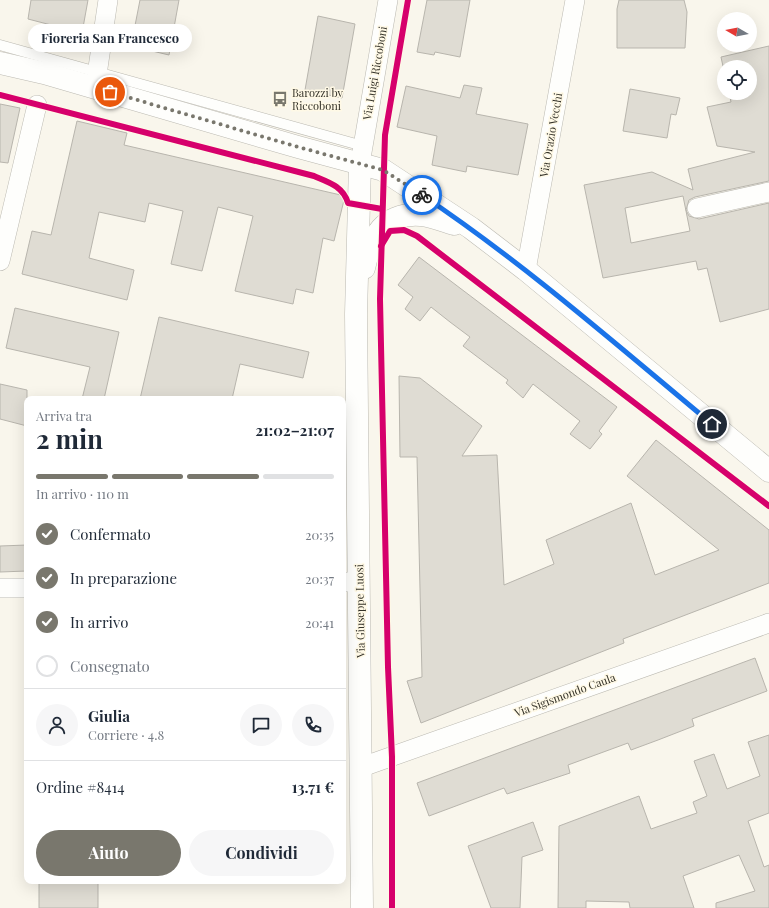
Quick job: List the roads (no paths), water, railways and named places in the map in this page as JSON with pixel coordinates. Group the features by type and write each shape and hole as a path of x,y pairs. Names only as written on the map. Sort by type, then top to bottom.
{"street":[{"path":"96,80 108,0"},
{"name":"Via Luigi Riccoboni","path":"362,155 388,0"},
{"name":"Via Orazio Vecchi","path":"526,270 575,0"},
{"path":"0,63 96,80 362,155 471,228 526,270 769,471"},
{"path":"0,261 36,105"},
{"name":"Via Giuseppe Luosi","path":"362,155 356,314 351,582 362,768 362,908"},
{"path":"696,208 769,192"},
{"name":"Via Giuseppe Luosi","path":"356,314 369,249 376,234 386,224 397,218 422,215 471,228"},
{"path":"0,588 24,588"},
{"name":"Via Sigismondo Caula","path":"362,768 769,623"}],"lane":[{"path":"0,44 96,80"}],"place":[{"name":"Fioreria San Francesco","path":"110,92"},
{"name":"Barozzi bv Riccoboni","path":"280,99"}]}
